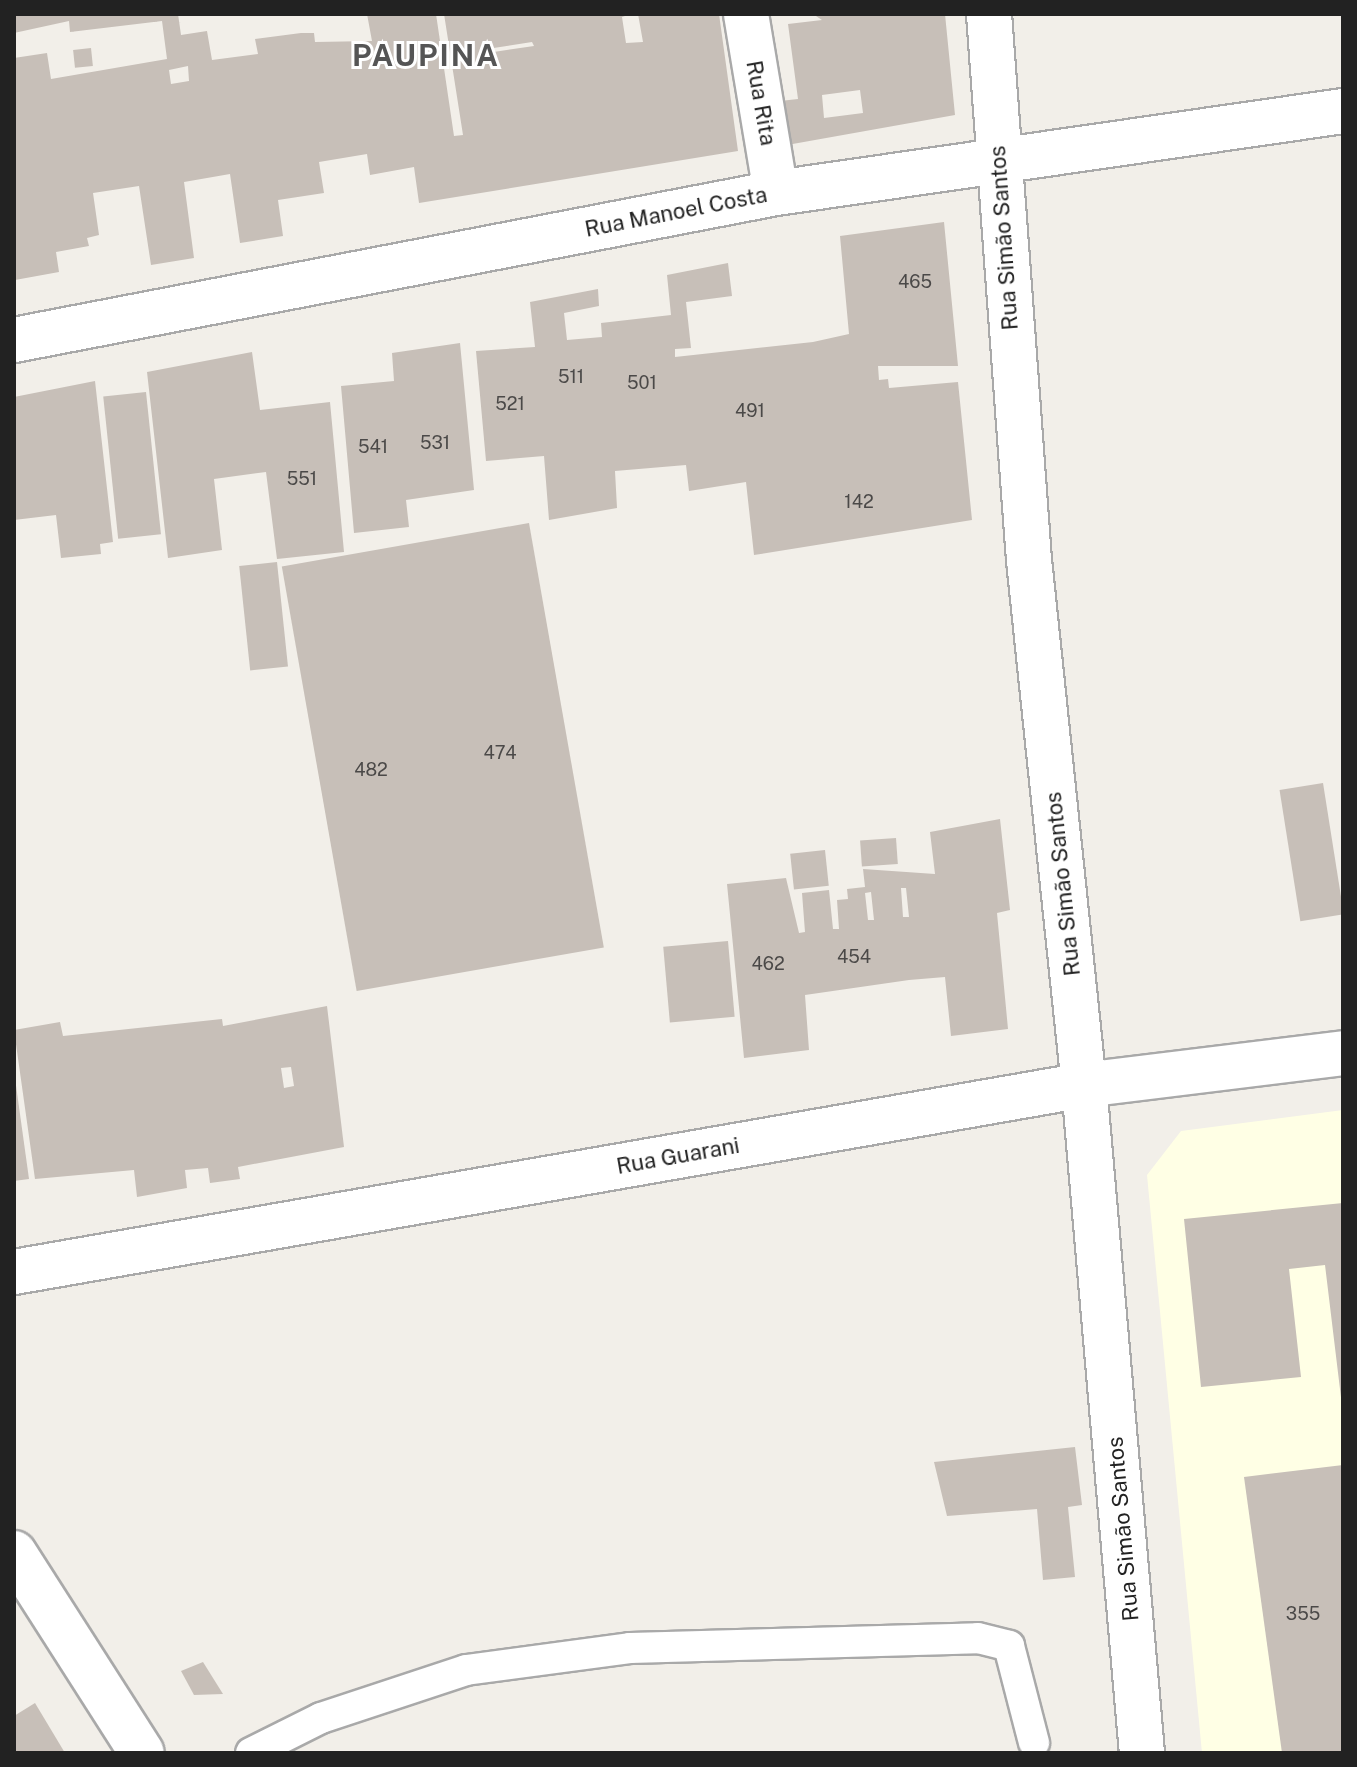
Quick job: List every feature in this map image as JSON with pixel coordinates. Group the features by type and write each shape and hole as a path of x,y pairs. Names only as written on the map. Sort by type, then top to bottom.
{"street":[{"name":"Rua Rita","path":"746,14 776,193"},
{"name":"Rua Simão Santos","path":"989,14 1029,560 1084,1085 1142,1753"},
{"name":"Rua Manoel Costa","path":"14,340 776,193 997,156 1343,111"},
{"name":"Rua Guarani","path":"14,1272 1084,1085 1343,1053"},
{"path":"14,1553 142,1753"}],"lane":[{"path":"251,1753 365,1701 466,1670 630,1648 978,1638 1009,1646 1034,1743"}],"shaded area":[{"path":"1343,1110 1343,1753 1202,1753 1147,1175 1181,1131"}],"building":[{"path":"14,14 178,14 181,35 207,31 212,60 258,54 255,39 301,33 314,33 315,42 372,41 367,14 436,14 454,136 463,135 444,14 631,14 622,17 626,43 643,42 638,14 719,14 738,151 419,203 414,167 370,175 367,154 319,162 324,193 278,200 283,236 240,243 230,174 184,182 194,258 151,265 139,186 93,193 99,235 87,238 89,246 56,252 59,272 15,280 14,58 47,53 51,79 167,59 162,21 70,32 69,21 14,33","holes":["532,42 534,46 487,53 487,49","188,66 189,81 171,84 169,70"]},
{"path":"813,14 945,14 955,115 787,145 780,101 798,99 788,24 822,20","holes":["860,90 863,113 824,118 822,95"]},
{"path":"91,48 93,66 75,68 73,50"},
{"path":"944,222 958,366 878,366 879,380 888,379 889,388 958,382 972,520 754,555 746,482 689,491 686,465 615,471 617,508 549,520 544,456 486,461 476,351 535,347 530,302 598,289 599,306 564,313 567,340 602,337 601,323 671,315 667,275 728,263 732,296 686,302 691,348 675,349 675,357 813,342 849,334 840,236"},
{"path":"460,343 474,490 406,500 409,527 354,533 341,386 394,381 392,353"},
{"path":"252,352 260,410 330,402 344,552 277,559 266,472 214,479 222,550 168,558 147,372"},
{"path":"95,381 113,542 100,544 101,554 61,558 56,515 14,520 14,397"},
{"path":"146,392 161,534 118,539 103,396"},
{"path":"529,523 604,947 357,991 282,567"},
{"path":"277,562 288,666 250,670 239,566"},
{"path":"1323,783 1343,914 1300,921 1280,790"},
{"path":"1000,819 1010,910 997,913 1008,1029 951,1036 945,977 909,980 805,995 809,1050 744,1058 727,884 786,878 799,933 805,932 802,893 829,890 833,929 839,929 837,900 848,899 847,889 865,887 863,869 935,874 930,832","holes":["901,888 906,888 909,917 903,917","871,892 874,920 868,920 865,893"]},
{"path":"896,838 898,864 862,866 860,841"},
{"path":"825,850 829,886 794,889 790,854"},
{"path":"728,941 735,1017 670,1022 663,947"},
{"path":"327,1006 344,1147 238,1167 240,1179 210,1183 208,1168 185,1170 187,1188 137,1197 134,1170 35,1179 14,1030 60,1022 63,1036 222,1019 223,1026","holes":["291,1067 294,1086 284,1088 281,1068"]},
{"path":"14,1071 29,1179 14,1181"},
{"path":"1343,1203 1343,1414 1325,1265 1289,1269 1301,1377 1201,1387 1184,1219"},
{"path":"1075,1447 1082,1505 1068,1507 1075,1577 1043,1580 1037,1509 947,1516 934,1462"},
{"path":"1343,1465 1343,1751 1282,1753 1244,1477"},
{"path":"203,1662 223,1694 194,1695 181,1671"},
{"path":"35,1703 65,1753 14,1753 14,1716"}],"district":[{"name":"PAUPINA","path":"426,55"}]}
